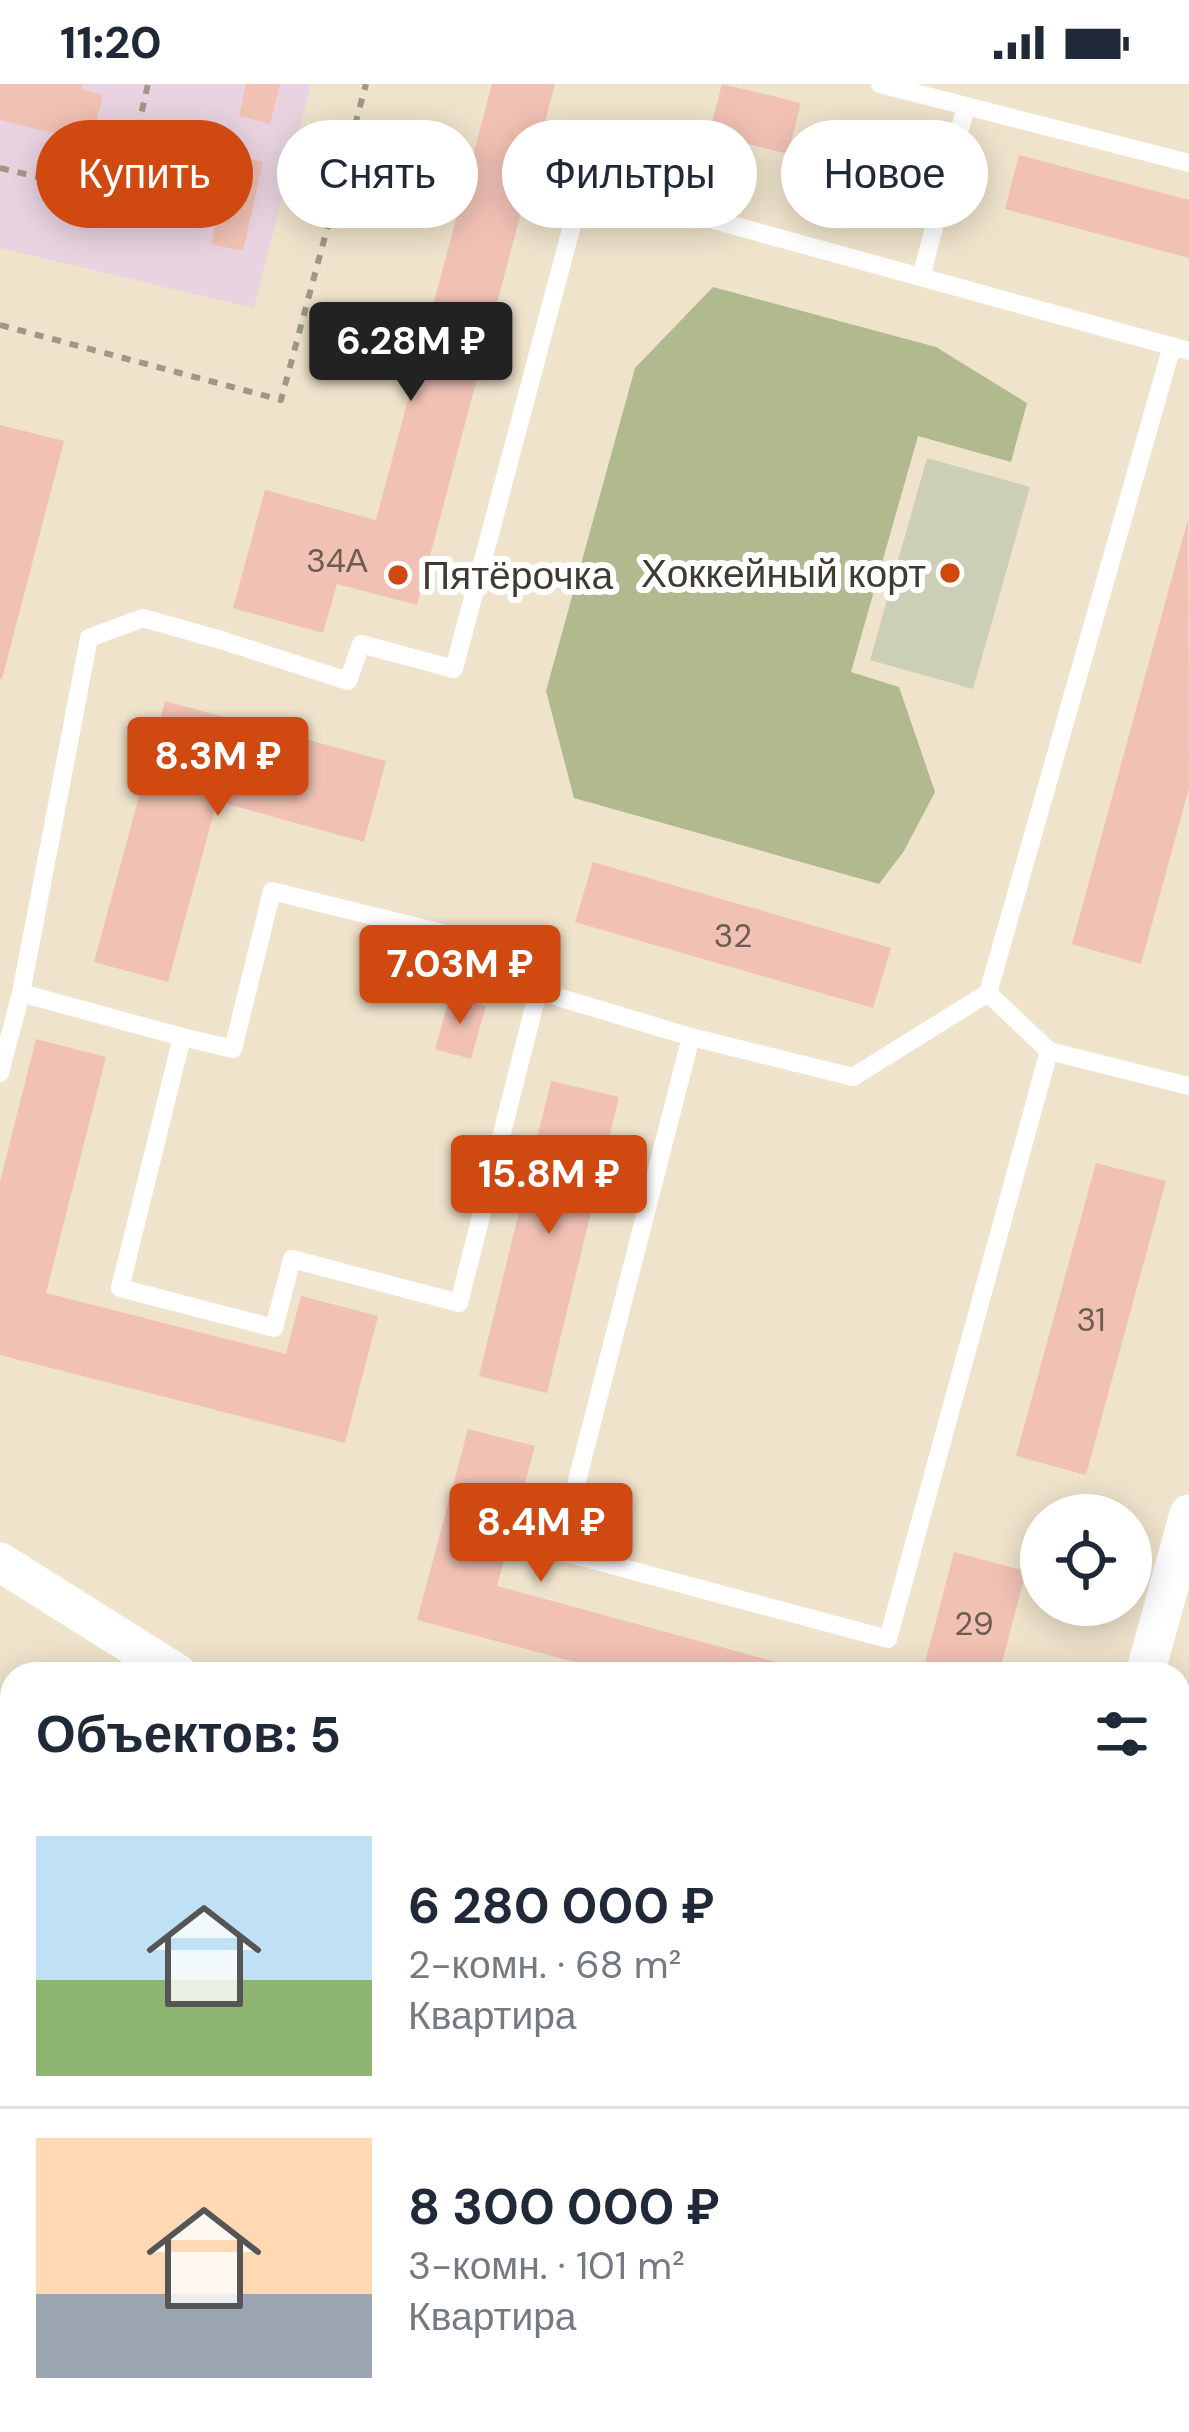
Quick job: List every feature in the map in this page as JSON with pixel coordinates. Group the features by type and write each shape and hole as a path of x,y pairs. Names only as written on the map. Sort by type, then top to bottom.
{"street":[{"path":"1148,1662 1189,1514"},
{"path":"0,1562 159,1662"}],"lane":[{"path":"880,84 1189,163"},
{"path":"921,277 966,106"},
{"path":"0,1073 21,993 88,638 143,618 348,681 361,644 454,669 583,184 1180,348 988,993 853,1077 538,992 454,936 272,891 233,1049 21,993"},
{"path":"182,1037 120,1288 274,1328 292,1259 458,1303 538,992"},
{"path":"988,993 1049,1051 1189,1086"},
{"path":"692,1037 559,1552 888,1639 1049,1051"}],"path":[{"path":"0,168 94,190 112,186 129,168 148,84"},
{"path":"0,326 281,400 366,84"}],"shaded area":[{"path":"0,84 311,84 302,120 277,120 277,218 254,308 0,248"}],"green space":[{"path":"713,287 936,347 1027,403 1011,462 918,436 851,672 899,687 935,792 904,851 879,884 574,798 546,691 635,368"},
{"name":"Хоккейный корт","path":"927,458 1030,487 973,689 870,660"}],"building":[{"path":"0,84 83,84 81,89 103,95 97,120 36,120 36,129 0,120"},
{"path":"246,84 280,84 270,124 239,116"},
{"path":"492,84 555,84 545,120 502,120 502,228 517,228 417,605 337,584 323,633 233,608 265,490 376,520 454,228 478,228 478,137"},
{"path":"722,84 801,103 797,120 781,120 781,152 757,146 757,120 713,120"},
{"path":"1019,155 1189,200 1189,258 1005,209"},
{"path":"253,160 263,162 253,206"},
{"path":"215,228 248,228 243,251 211,244"},
{"path":"0,425 64,441 2,679 0,678"},
{"path":"1188,519 1189,788 1141,964 1072,944"},
{"path":"165,701 386,761 364,842 217,801 168,982 94,962"},
{"path":"593,862 891,948 873,1008 575,922"},
{"path":"450,996 486,1006 471,1059 435,1049"},
{"path":"36,1039 106,1057 46,1293 286,1354 301,1296 378,1316 345,1443 0,1355 0,1182"},
{"path":"551,1081 619,1097 547,1393 479,1376"},
{"path":"1096,1163 1166,1181 1086,1475 1016,1456"},
{"path":"468,1429 535,1446 497,1586 776,1662 574,1662 417,1620"},
{"path":"954,1552 1020,1569 1020,1594 1002,1662 925,1662"}],"place":[{"name":"Хоккейный корт","path":"950,573"},
{"name":"Пятёрочка","path":"398,575"}]}
